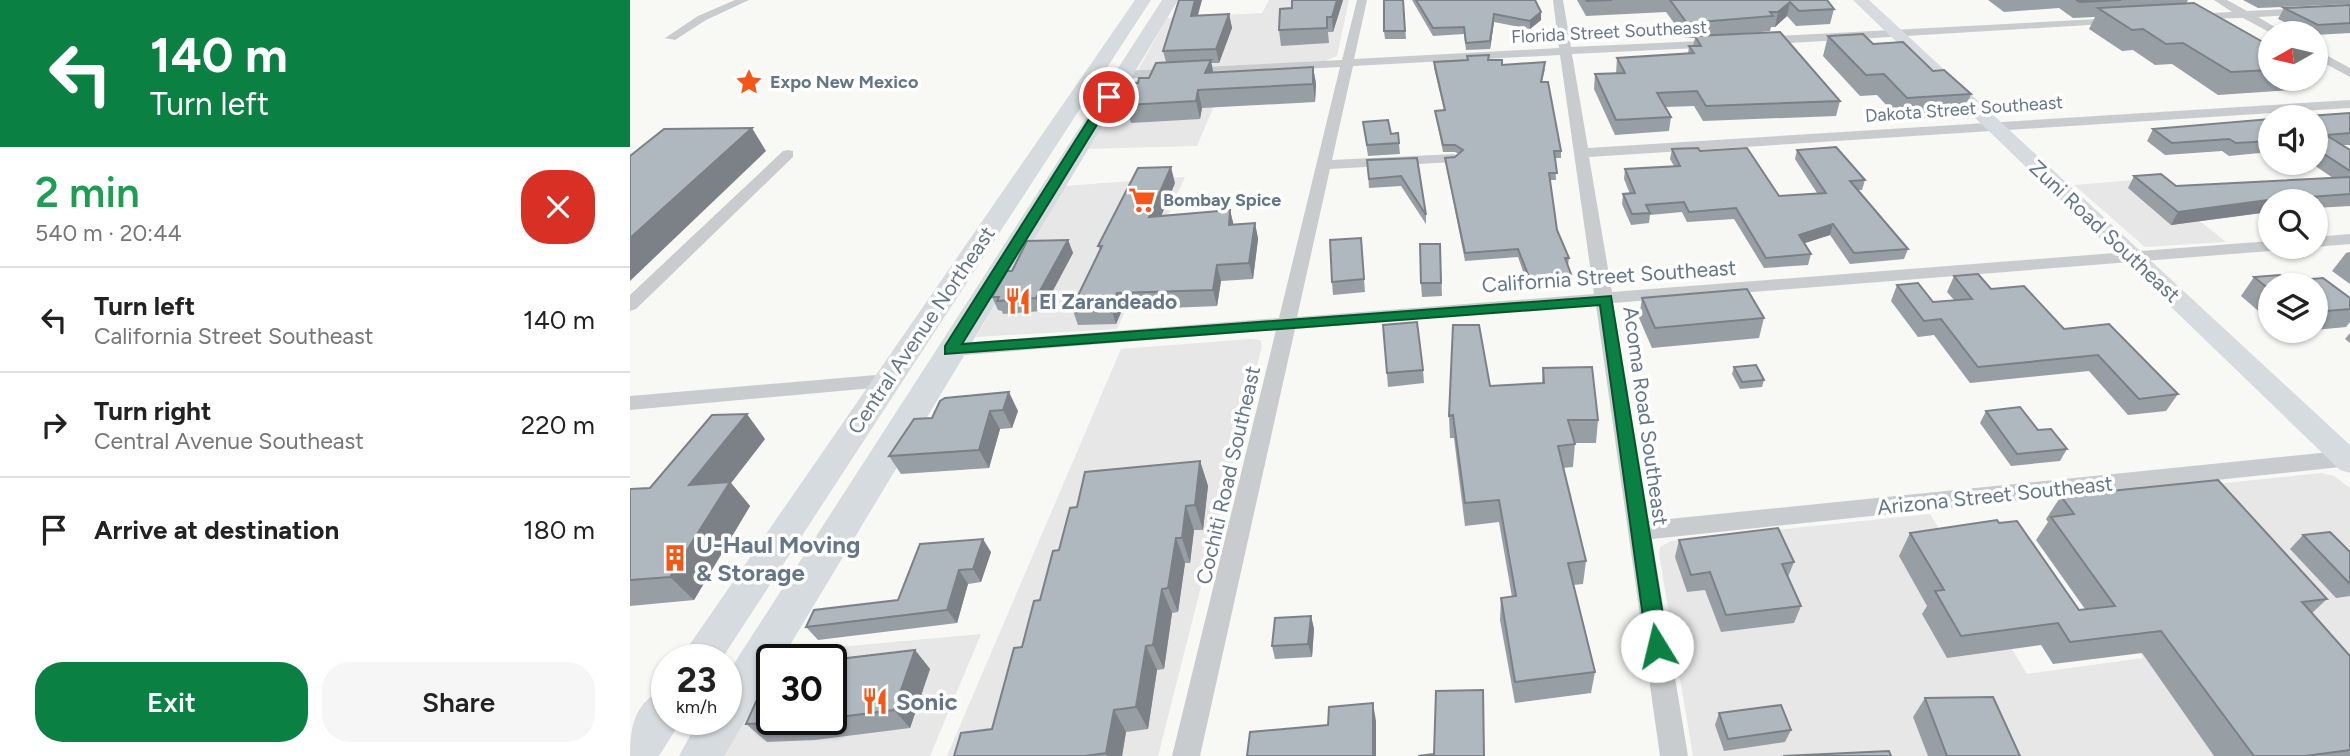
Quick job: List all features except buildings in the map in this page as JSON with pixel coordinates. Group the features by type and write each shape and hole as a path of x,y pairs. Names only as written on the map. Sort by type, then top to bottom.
{"main road":[{"name":"Central Avenue Northeast","path":"710,644 1143,0"},
{"path":"742,687 1170,0"},
{"path":"634,756 651,731"},
{"path":"700,756 713,735"}],"street":[{"path":"671,38 702,18 744,0"},
{"name":"Cochiti Road Southeast","path":"1186,756 1362,0"},
{"name":"Acoma Road Southeast","path":"1558,0 1674,756"},
{"name":"Zuni Road Southeast","path":"1860,0 2349,459"},
{"path":"2219,0 2258,22"},
{"path":"2175,18 2350,9"},
{"path":"1740,42 2134,20"},
{"name":"Florida Street Southeast","path":"1122,75 1726,43"},
{"path":"2328,60 2350,73"},
{"name":"Dakota Street Southeast","path":"1580,153 2350,104"},
{"path":"630,304 788,154"},
{"path":"1324,165 1454,158"},
{"path":"2328,241 2350,239"},
{"name":"California Street Southeast","path":"951,350 2258,247"},
{"path":"630,403 888,381"},
{"name":"Arizona Street Southeast","path":"1640,531 2349,459"}],"shaded area":[{"path":"1269,0 1349,0 1337,56 1325,61 1138,70 1167,18 1262,13"},
{"path":"1227,75 1197,146 1086,149 1126,84 1138,80"},
{"path":"1185,177 1117,329 976,337 1065,186"},
{"path":"2147,179 2226,242 2145,247 2074,185"},
{"path":"1260,340 1262,346 1158,756 947,756 1121,349"},
{"path":"2321,473 2334,476 2350,488 2350,756 1693,756 1659,554 1660,547 1671,541 1930,514 2027,674 2143,658 2138,649 2188,487"},
{"path":"981,634 930,756 721,756 734,735 742,735 742,722 756,699 756,735 847,735 847,646"}],"place":[{"name":"Expo New Mexico","path":"749,82"},
{"name":"Bombay Spice","path":"1142,200"},
{"name":"El Zarandeado","path":"1018,301"},
{"name":"U-Haul Moving & Storage","path":"675,558"},
{"name":"Sonic","path":"875,701"}],"route":[{"path":"1109,97 951,350 1606,300 1657,646"}]}
